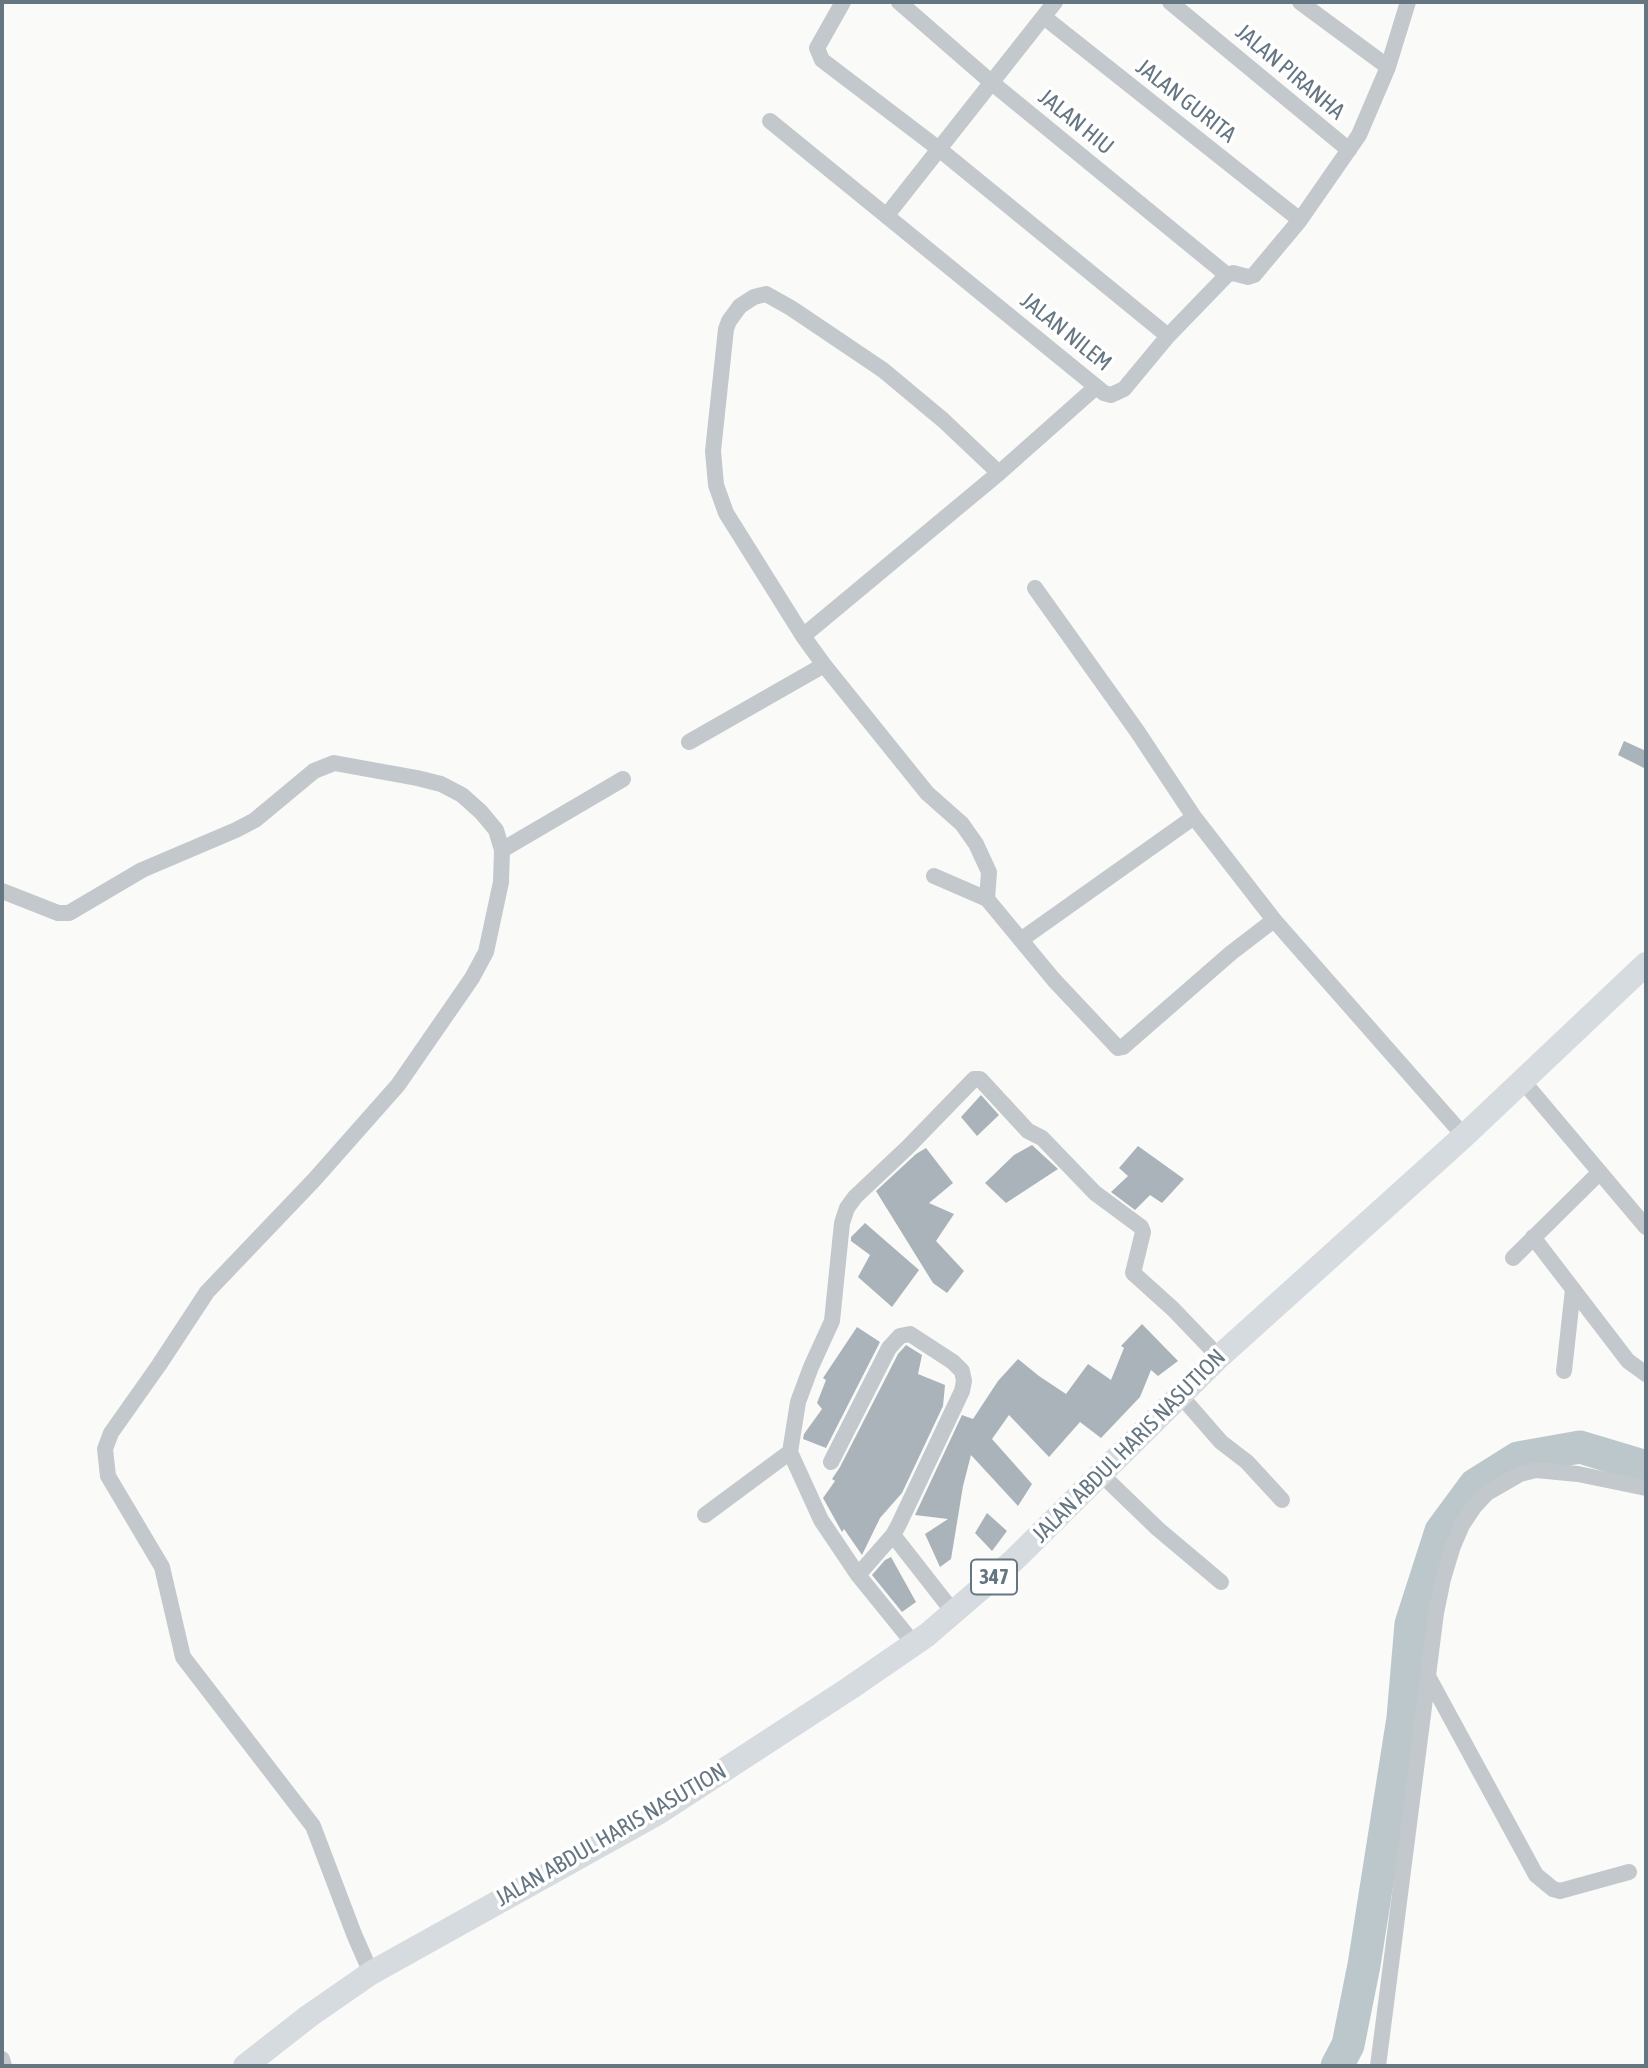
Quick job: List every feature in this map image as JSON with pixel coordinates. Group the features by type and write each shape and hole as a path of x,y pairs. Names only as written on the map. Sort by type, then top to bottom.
{"main road":[{"name":"JALAN ABDUL HARIS NASUTION","path":"246,2066 309,2016 371,1973 658,1813 914,1644 954,1613 1014,1560 1219,1357 1464,1136 1646,964"}],"street":[{"path":"843,2 817,48 822,60 939,149 1168,336"},
{"name":"JALAN HIU","path":"899,2 991,82 1227,275"},
{"path":"887,215 1055,2"},
{"name":"JALAN PIRANHA","path":"1170,2 1349,150"},
{"path":"1300,2 1388,67"},
{"path":"1227,275 1254,275 1300,220 1359,135 1388,67 1408,2"},
{"name":"JALAN GURITA","path":"1044,17 1300,220"},
{"name":"JALAN NILEM","path":"770,121 1108,395 1119,392 1128,385 1168,336 1227,275"},
{"path":"987,899 989,872 976,844 962,824 927,793 824,665 726,513 716,485 713,451 729,321 740,306 754,297 766,294 791,308 883,370 943,420 999,473"},
{"path":"803,636 999,473 1096,387"},
{"path":"1035,588 1137,731 1194,817 1275,920 1464,1136"},
{"path":"689,742 824,665"},
{"path":"2,891 58,913 69,913 142,870 246,825 314,771 334,763 441,784 462,795 496,830 502,850 501,882 486,952 472,978 398,1085 314,1180 207,1292 111,1433 104,1449 108,1476 162,1567 183,1657 313,1826 371,1973"},
{"path":"502,850 623,779"},
{"path":"1022,939 1194,817"},
{"path":"934,876 987,899 1054,980 1116,1048 1120,1048 1231,953 1275,920"},
{"path":"914,1644 858,1574 821,1520 790,1452 798,1402 832,1321 842,1223 847,1208 855,1197 977,1078 1028,1131 1042,1138 1095,1193 1141,1227 1143,1232 1133,1273 1173,1309 1219,1357"},
{"path":"1522,1080 1646,1227"},
{"path":"1513,1258 1600,1172"},
{"path":"1533,1237 1628,1361 1646,1374"},
{"path":"1564,1371 1573,1289"},
{"path":"831,1462 889,1348 900,1336 910,1334 953,1362 962,1371 962,1391 893,1535 858,1574"},
{"path":"1180,1395 1221,1442 1247,1462 1282,1500"},
{"path":"705,1515 790,1452"},
{"path":"1378,2066 1436,1613 1453,1546 1474,1507 1487,1493 1520,1474 1536,1470 1566,1472 1646,1488"},
{"path":"1101,1474 1158,1529 1221,1582"},
{"path":"893,1535 954,1613"},
{"path":"1429,1678 1536,1875 1553,1889 1560,1891 1629,1872"},
{"path":"2,2059 4,2066"}],"building":[{"path":"1624,741 1646,751 1646,769 1618,755"},
{"path":"981,1095 999,1115 977,1136 961,1117"},
{"path":"1032,1145 1058,1169 1006,1203 985,1183 1014,1155"},
{"path":"1138,1146 1184,1179 1162,1203 1150,1195 1135,1210 1111,1192 1128,1176 1119,1168"},
{"path":"926,1148 953,1183 929,1203 954,1214 936,1241 964,1271 947,1293 933,1283 876,1191"},
{"path":"865,1223 919,1270 892,1307 858,1277 870,1255 851,1241 851,1237"},
{"path":"1142,1324 1178,1361 1158,1376 1151,1370 1140,1397 1101,1438 1080,1422 1049,1457 1009,1415 992,1439 1032,1484 1018,1506 971,1455 951,1559 940,1567 925,1534 948,1519 915,1515 962,1415 973,1419 998,1381 1018,1359 1066,1394 1088,1364 1111,1380 1124,1348 1121,1346"},
{"path":"857,1327 880,1342 826,1448 803,1439 804,1434 822,1409 817,1403 826,1380 823,1378"},
{"path":"906,1345 922,1355 918,1374 945,1385 943,1406 902,1493 880,1518 862,1555 844,1529 842,1532 823,1498 835,1481 832,1479 898,1354"},
{"path":"987,1513 1007,1531 992,1551 975,1533"},
{"path":"891,1557 916,1602 902,1612 872,1575"}],"waterway":[{"path":"1337,2066 1348,2045 1364,1965 1403,1718 1411,1624 1441,1531 1475,1485 1518,1458 1580,1447 1646,1467"}]}
